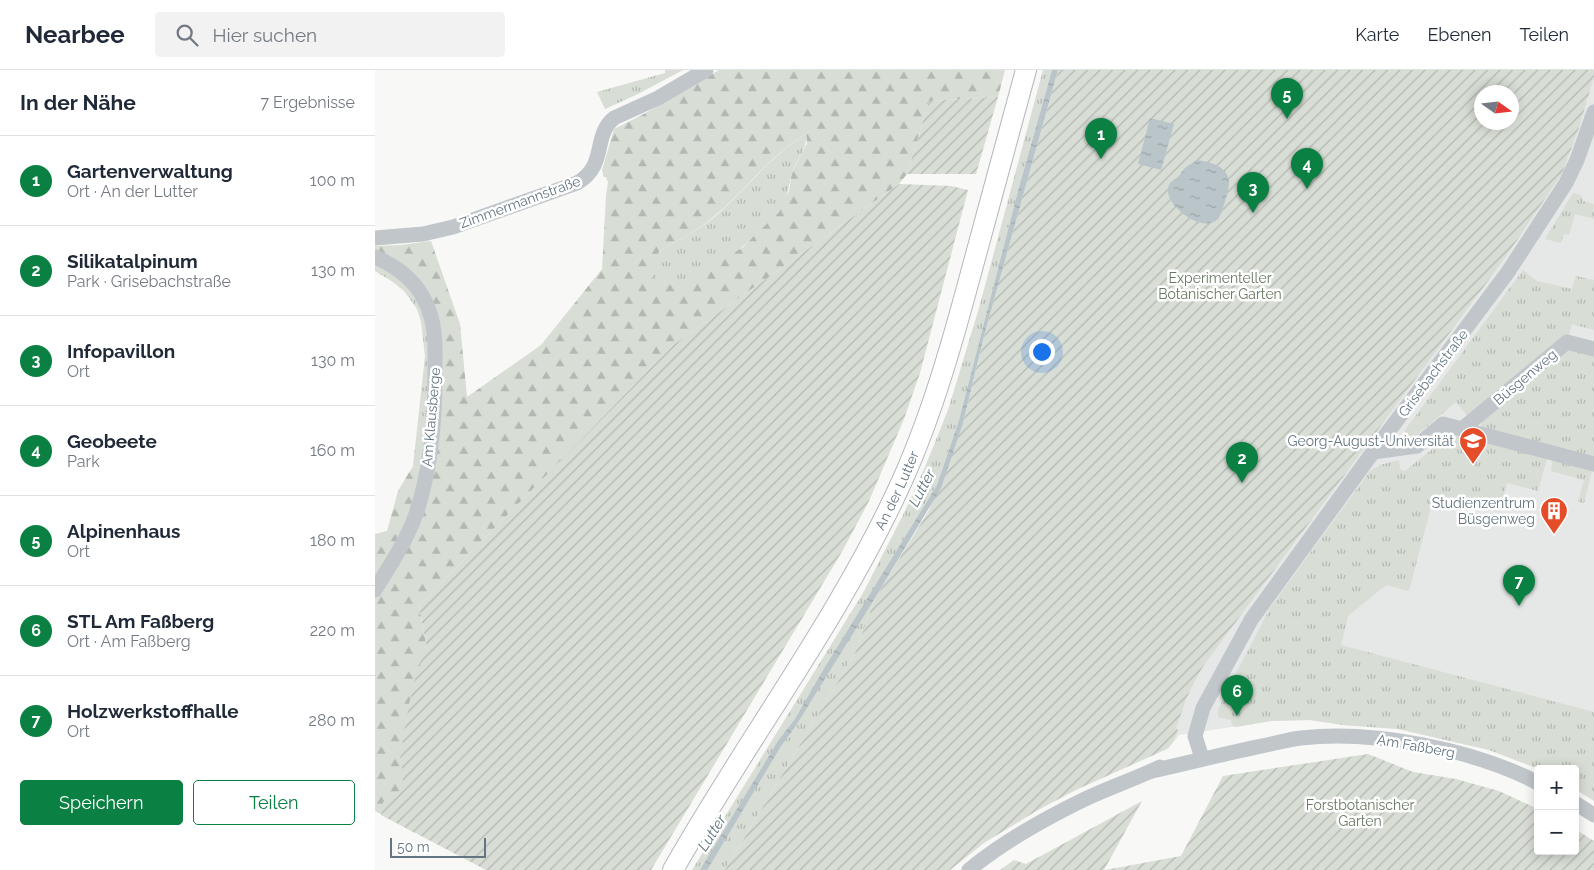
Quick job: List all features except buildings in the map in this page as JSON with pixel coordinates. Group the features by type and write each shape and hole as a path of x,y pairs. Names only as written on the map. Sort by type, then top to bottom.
{"main road":[{"name":"An der Lutter","path":"673,870 697,826 835,607 867,551 902,481 930,408 955,330 1026,70"}],"street":[{"name":"Zimmermannstraße","path":"375,238 423,234 453,227 577,183 586,178 596,164 603,134 609,122 666,94 706,70"},
{"name":"Grisebachstraße","path":"1202,755 1206,719 1221,674 1251,620 1373,452 1503,280 1549,212 1577,160 1594,112"},
{"name":"Am Klausberge","path":"375,258 395,267 419,291 430,314 435,347 435,400 430,457 426,477 416,512 405,539 375,590"},
{"name":"Büsgenweg","path":"1462,429 1567,342 1594,349"},
{"path":"1373,452 1417,446 1443,424 1594,464"},
{"name":"Am Faßberg","path":"969,870 1054,815 1152,771 1202,755 1290,740 1345,737 1406,742 1485,761 1534,781"},
{"path":"1579,806 1594,815"}],"shaded area":[{"name":"Georg-August-Universität","path":"1594,77 1594,801 1579,792 1579,765 1534,765 1534,767 1489,750 1398,729 1343,725 1310,720 1271,721 1179,735 1173,743 1177,734 1175,728 1187,697 1202,668 1503,261 1562,174 1579,128"}],"green space":[{"path":"665,70 683,70 605,109 597,92 665,73"},
{"path":"719,70 1005,70 998,97 929,101 907,174 899,184 672,346 419,606 427,649 415,833 375,811 375,534 387,531 398,491 413,466 423,469 425,505 437,311 375,251 375,246 431,241 460,324 467,397 541,345 602,269 608,182 602,170 614,129 642,115","holes":["806,134 807,143 792,172 789,191 779,212 743,247 695,278 672,285 653,280 659,251 705,224 768,163"]},
{"path":"1043,70 1052,70 1019,187 959,420 937,485 909,531 875,598 855,653 725,870 692,870 863,593 925,467 948,410 979,308"},
{"name":"Experimenteller Botanischer Garten","path":"1058,70 1594,70 1594,77 1579,128 1562,174 1503,261 1202,668 1187,697 1173,743 1167,749 1076,790 1038,810 984,843 950,870 725,870 855,653 875,598 929,510 963,423 984,336"},
{"path":"998,97 976,174 907,174 929,101"},
{"path":"806,134 804,149 794,168 784,204 770,222 729,257 697,277 683,283 671,285 652,280 659,251 706,224 769,163"},
{"path":"899,184 951,186 968,190 920,373 904,419 869,501 843,550 651,870 486,870 381,815 383,802 399,793 404,775 400,759 409,704 416,674 427,649 419,606 672,346"},
{"path":"1573,193 1581,195 1583,201 1594,204 1594,219 1575,214 1569,235 1564,234 1561,243 1545,239"},
{"path":"375,264 395,276 412,291 421,308 427,329 430,352 430,377 423,469 413,466 425,356 421,322 417,309 404,291 375,271"},
{"path":"1523,270 1537,281 1572,289 1576,276 1594,280 1594,330 1572,324 1569,335 1469,418 1456,402 1410,441 1404,438 1405,430"},
{"path":"1568,349 1594,355 1594,458 1481,427 1481,422"},
{"path":"1453,434 1547,459 1538,491 1507,483 1499,512 1444,497 1431,507 1409,591 1386,585 1348,616 1341,645 1594,712 1594,801 1579,792 1579,765 1534,765 1534,767 1489,750 1398,729 1343,725 1310,720 1271,721 1236,727 1232,725 1231,720 1218,717 1218,710 1270,608 1370,471 1380,465 1399,460 1400,469 1405,471"},
{"path":"1553,458 1592,468 1584,503 1578,502 1584,480 1551,471"},
{"name":"Forstbotanischer Garten","path":"1368,754 1413,772 1456,779 1499,791 1534,807 1534,855 1579,855 1579,832 1594,841 1594,870 1105,870 1181,856 1223,776"},
{"path":"1142,801 1104,870 1000,870 1014,860 1026,864"}],"water":[{"path":"1052,70 1058,70 984,336 963,423 941,488 795,727 781,746 707,870 700,870 778,741 795,719 937,485 959,420 1019,187"},
{"path":"1150,118 1174,124 1161,170 1138,164"},
{"path":"1197,160 1217,166 1228,177 1228,191 1221,214 1218,219 1210,223 1192,220 1183,214 1170,199 1168,191 1170,183 1186,167"}],"place":[{"name":"Alpinenhaus","path":"1287,119"},
{"name":"Gartenverwaltung","path":"1101,159"},
{"name":"Geobeete","path":"1307,189"},
{"name":"Infopavillon","path":"1253,213"},
{"name":"Georg-August-Universität","path":"1473,465"},
{"name":"Silikatalpinum","path":"1242,483"},
{"name":"Studienzentrum Büsgenweg","path":"1554,535"},
{"name":"Holzwerkstoffhalle","path":"1519,606"},
{"name":"STL Am Faßberg","path":"1237,716"}],"water label":[{"name":"Lutter","path":"922,488"},
{"name":"Lutter","path":"712,833"}]}
